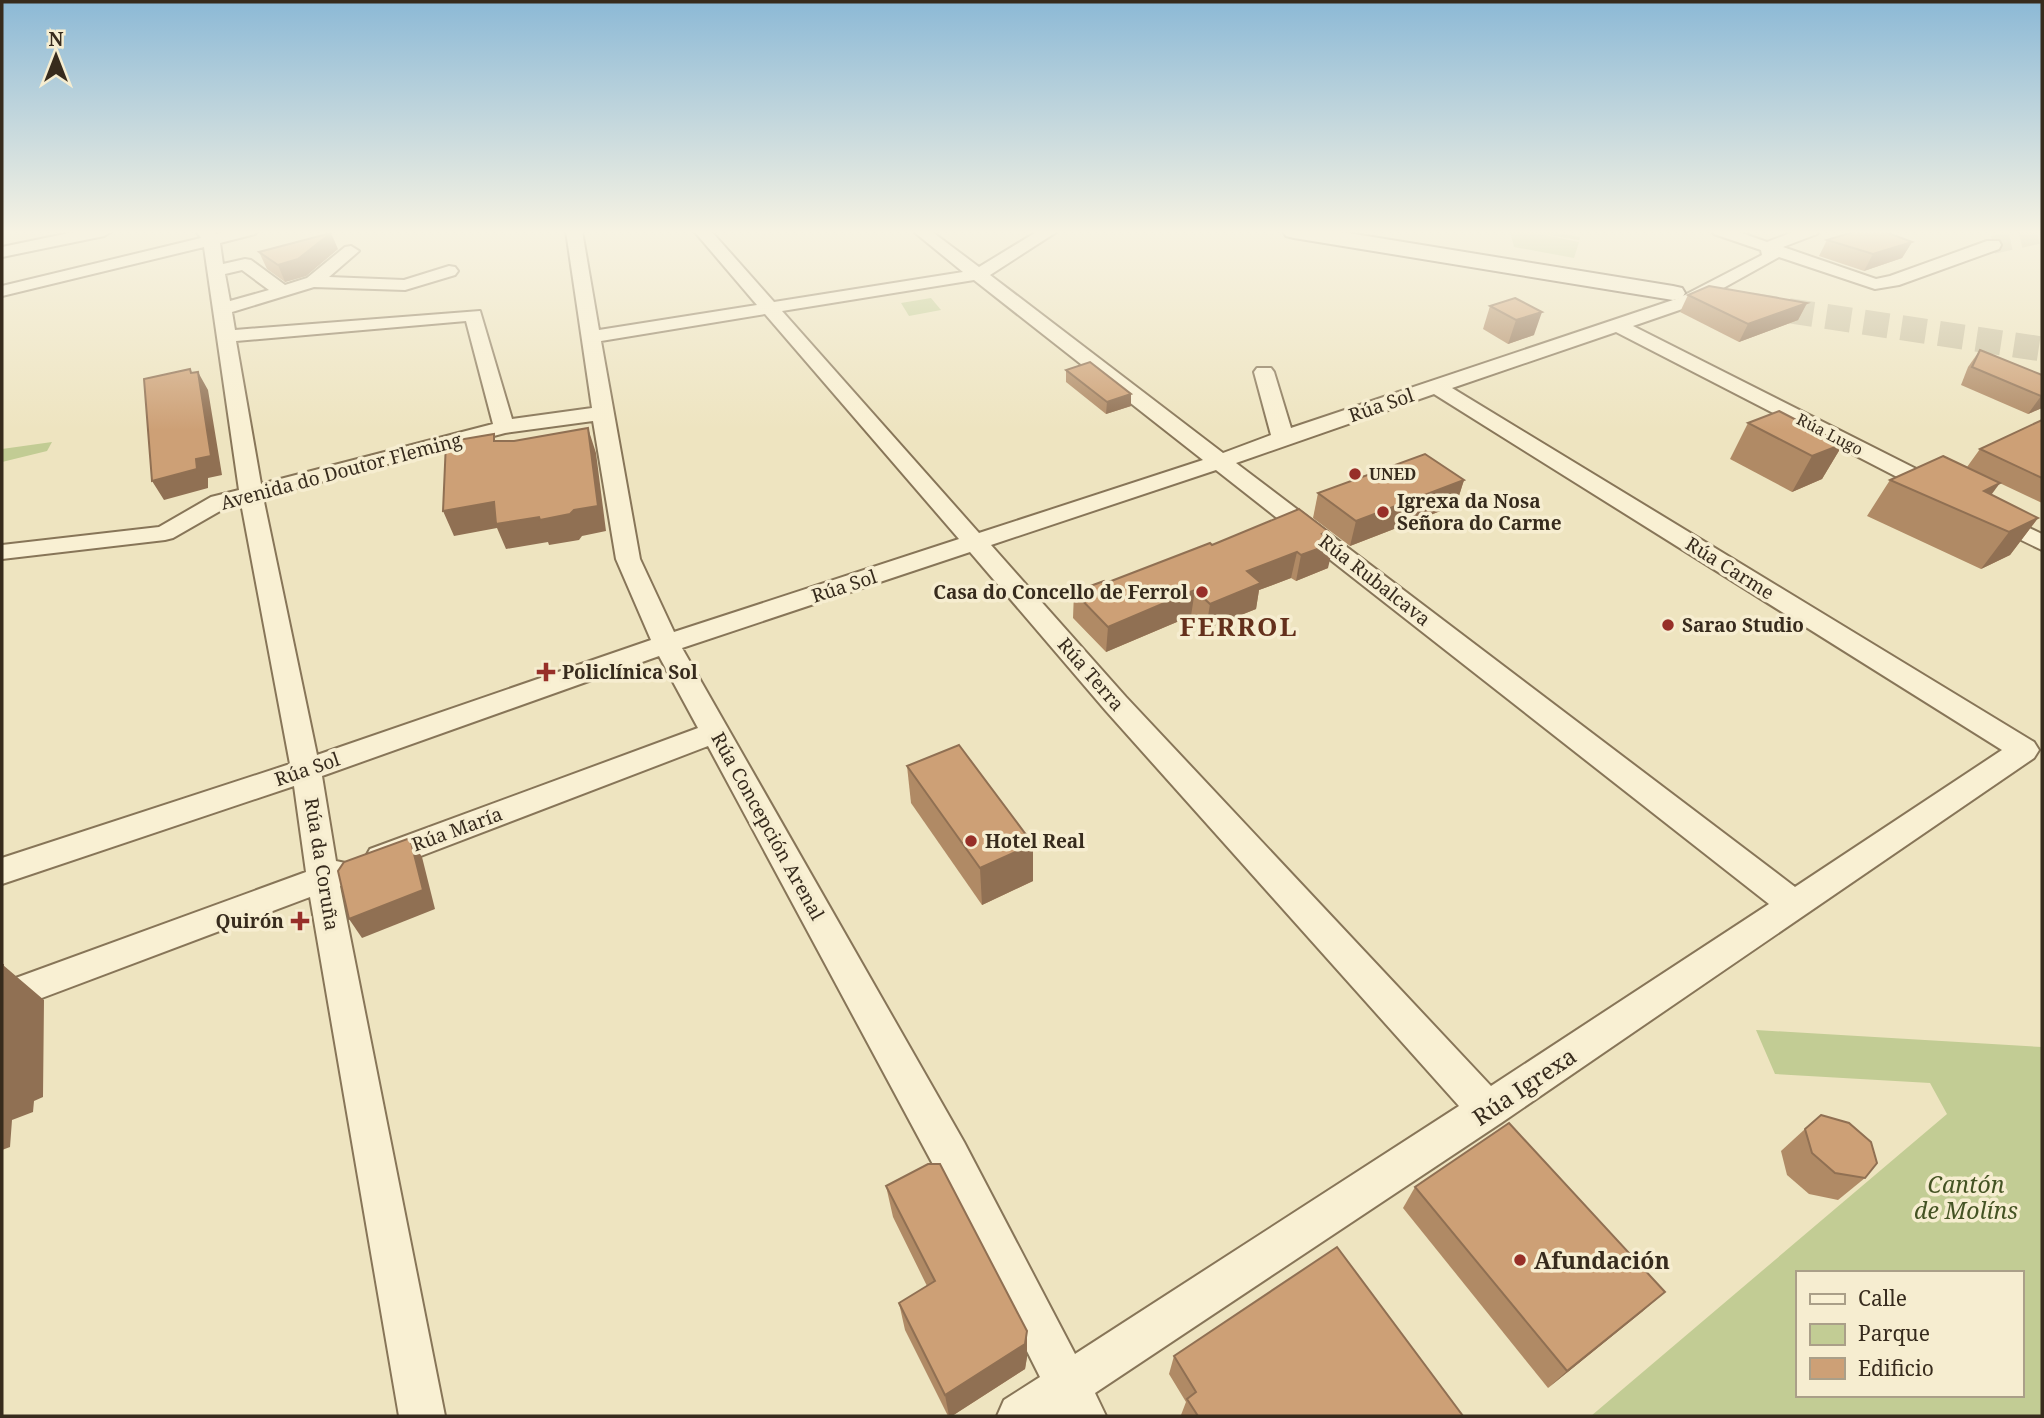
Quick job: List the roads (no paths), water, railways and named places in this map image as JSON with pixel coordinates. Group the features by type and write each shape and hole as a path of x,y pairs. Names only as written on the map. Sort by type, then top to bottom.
{"main road":[{"path":"1636,297 1648,315"}],"street":[{"name":"Rúa da Coruña","path":"221,297 251,494 306,770 323,879 422,1416"},
{"path":"225,322 273,297"},
{"path":"424,297 428,300 462,299 469,302 504,427"},
{"name":"Rúa Concepción Arenal","path":"585,297 592,337 598,434 628,559 666,644 950,1156 1075,1401"},
{"name":"Rúa Terra","path":"761,297 1116,704 1488,1110"},
{"path":"592,337 842,297"},
{"name":"Rúa Rubalcava","path":"1010,297 1794,905"},
{"name":"Rúa Sol","path":"2,871 306,770 666,644 977,543 1648,315 1679,297"},
{"path":"225,322 474,315"},
{"name":"Rúa Lugo","path":"1617,325 2042,543"},
{"path":"1264,372 1283,438"},
{"name":"Rúa Carme","path":"1435,386 2033,749"},
{"name":"Avenida do Doutor Fleming","path":"2,552 165,533 219,502 504,427 598,434"},
{"name":"Rúa María","path":"2,998 716,733"},
{"name":"Rúa Igrexa","path":"1020,1416 1075,1401 1488,1110 2033,749"}],"tunnel":[{"path":"1751,305 2042,349"}],"place":[{"name":"UNED","path":"1355,474"},
{"name":"Igrexa da Nosa Señora do Carme","path":"1383,512"},
{"name":"Casa do Concello de Ferrol","path":"1202,592"},
{"name":"Sarao Studio","path":"1668,625"},
{"name":"Policlínica Sol","path":"546,672"},
{"name":"Hotel Real","path":"971,841"},
{"name":"Quirón","path":"300,921"},
{"name":"Afundación","path":"1520,1260"}],"district":[{"name":"FERROL","path":"1239,626"}],"park label":[{"name":"Cantón de Molíns","path":"1966,1197"}]}
